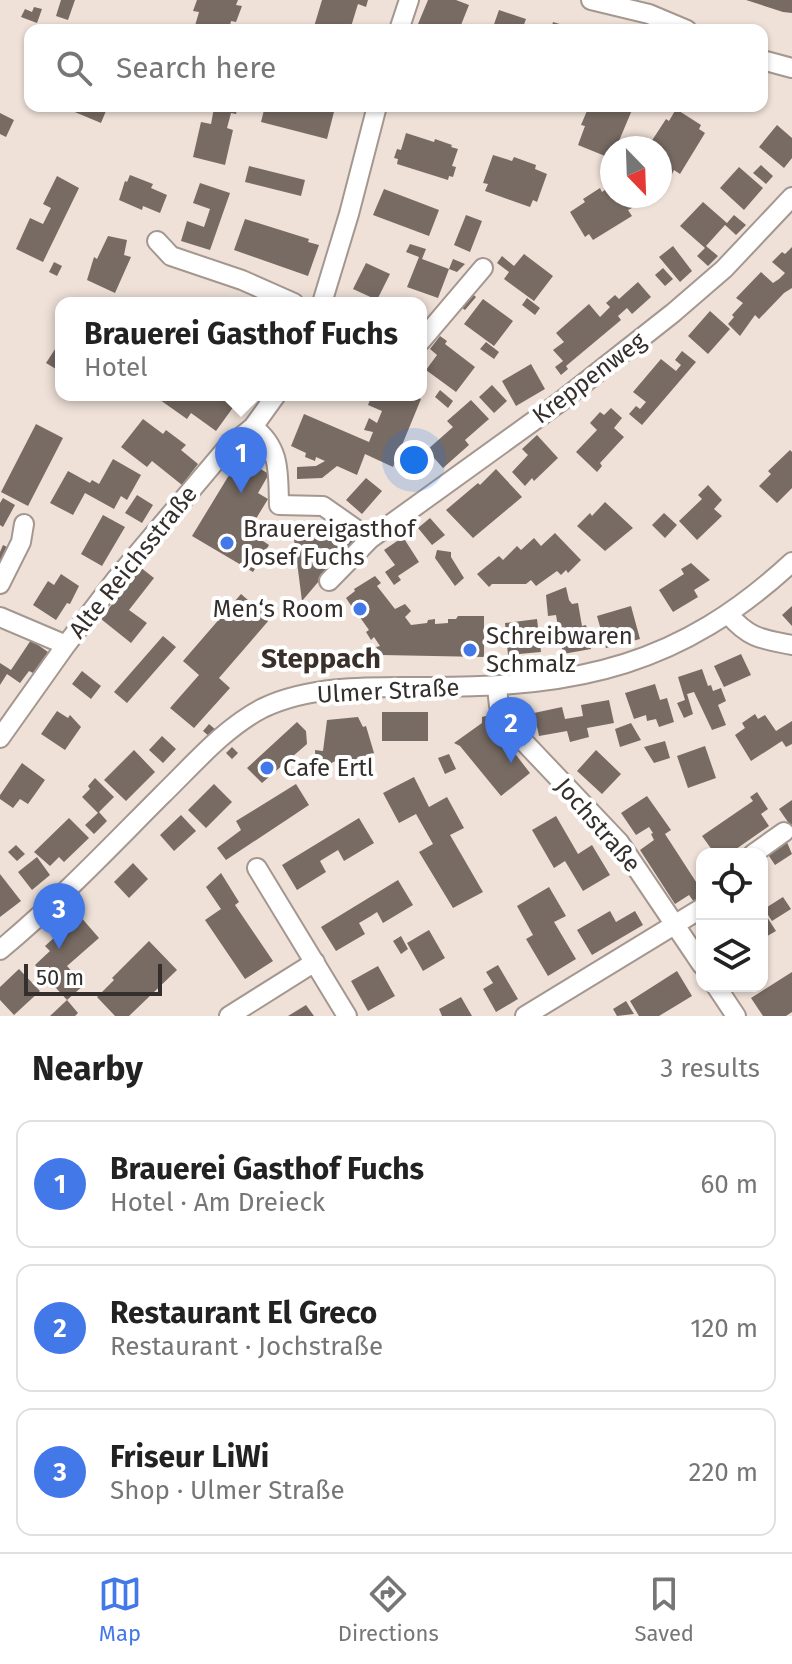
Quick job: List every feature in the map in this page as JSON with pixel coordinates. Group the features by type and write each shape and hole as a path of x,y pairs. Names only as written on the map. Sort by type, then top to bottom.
{"street":[{"path":"401,24 409,0"},
{"path":"591,0 649,14 673,24"},
{"path":"768,62 792,68"},
{"path":"324,297 375,112"},
{"name":"Kreppenweg","path":"329,581 370,539 560,402 673,313 724,269 792,197"},
{"path":"157,241 171,256 242,280 280,297"},
{"path":"427,334 483,268"},
{"name":"Alte Reichsstraße","path":"0,738 66,645 151,537 225,450 253,427 272,401"},
{"path":"253,427 272,446 279,505 323,506 370,539"},
{"path":"0,584 21,542 24,524"},
{"name":"Ulmer Straße","path":"0,950 67,890 203,755 263,708 286,699 327,692 378,687 497,687 583,676 626,664 686,640 729,615 792,562"},
{"path":"729,615 748,634 792,645"},
{"path":"0,617 66,645"},
{"name":"Jochstraße","path":"497,687 499,706 507,724 619,842 696,956"},
{"path":"761,848 784,832"},
{"path":"257,868 347,1016"},
{"path":"525,1016 696,912"},
{"path":"229,1016 315,962"},
{"path":"720,992 736,1016"}],"building":[{"path":"61,0 75,0 68,20 56,16"},
{"path":"197,0 238,0 236,5 242,6 236,22 231,21 230,24 195,24 199,12 193,11"},
{"path":"322,0 368,0 366,7 358,4 352,24 315,24"},
{"path":"428,0 456,0 469,5 461,24 418,24"},
{"path":"746,0 792,0 792,13 783,12"},
{"path":"34,7 42,9 37,23 21,17 25,9 32,12"},
{"path":"499,10 526,19 524,24 494,24"},
{"path":"75,112 106,112 101,123"},
{"path":"213,112 236,112 231,113 227,128 233,130 225,165 193,157 201,122 211,124"},
{"path":"264,112 334,112 327,139 261,122"},
{"path":"586,112 631,112 621,136 600,136 600,154 578,145 585,126 581,125"},
{"path":"674,112 681,112 701,125 699,129 705,133 680,174 674,170 672,174 672,136 655,136 666,119 669,121"},
{"path":"0,113 14,120 6,137 0,134"},
{"path":"777,125 792,138 792,158 784,168 759,147"},
{"path":"406,133 434,142 435,139 458,149 452,166 456,167 453,177 449,176 448,180 397,164 398,159 394,158 397,149 401,150"},
{"path":"493,155 512,161 514,157 536,165 535,169 547,174 537,202 533,200 530,207 485,191 488,184 483,183"},
{"path":"761,165 773,176 766,184 753,173"},
{"path":"249,166 305,180 301,196 245,182"},
{"path":"739,167 763,188 744,210 720,188"},
{"path":"130,175 153,184 151,188 167,195 160,213 143,206 142,210 119,200"},
{"path":"57,176 79,188 43,262 16,249 30,218 43,224 51,208 43,204"},
{"path":"200,183 230,193 210,250 181,241 187,221 204,227 210,209 193,203"},
{"path":"600,188 600,208 632,208 628,210 632,216 593,240 589,234 585,237 570,212 585,202 583,199"},
{"path":"384,189 439,210 429,236 373,215"},
{"path":"703,202 727,223 734,215 746,225 736,235 725,225 706,246 718,256 708,266 697,256 705,248 680,226"},
{"path":"466,215 482,221 470,252 454,245"},
{"path":"245,219 319,245 308,276 234,250"},
{"path":"108,236 127,240 124,255 131,257 115,293 87,280 94,257 97,259"},
{"path":"410,244 426,249 422,259 449,269 438,298 407,287 419,257 406,252"},
{"path":"673,246 692,271 680,282 659,257"},
{"path":"792,247 792,288 759,319 755,315 740,336 728,324 743,303 736,298 761,272 773,283 779,279 785,273 772,262"},
{"path":"524,254 553,276 534,301 504,279 509,272 497,263 502,256 514,266"},
{"path":"453,259 465,264 457,272 449,269"},
{"path":"54,262 62,266 57,276 49,272"},
{"path":"366,263 390,274 378,297 370,297 353,289"},
{"path":"663,268 673,279 665,286 655,275"},
{"path":"638,282 651,297 632,314 627,308 618,316 621,320 566,366 568,369 561,375 555,367 563,361 553,350 564,342 556,333 589,304 600,317 610,307 606,303 615,295 619,299"},
{"path":"469,291 476,297 465,310 458,305"},
{"path":"527,298 540,308 535,315 522,305"},
{"path":"483,299 513,321 494,346 464,324"},
{"path":"710,311 730,329 708,354 688,336"},
{"path":"440,336 447,341 445,344 475,367 456,392 427,371 437,355 430,349"},
{"path":"486,342 499,352 494,359 480,349"},
{"path":"55,349 55,368 46,363"},
{"path":"682,351 696,362 642,425 629,414 636,406 640,409 646,402 633,392 661,359 676,371 681,365 675,360"},
{"path":"531,364 545,389 516,406 502,381"},
{"path":"492,385 507,401 494,413 479,397"},
{"path":"440,390 453,401 448,408 435,397"},
{"path":"471,400 489,419 465,440 469,445 443,468 427,450 453,427 447,421"},
{"path":"162,401 238,401 216,431 191,413 187,419"},
{"path":"370,401 420,401 393,467 365,454 357,475 337,466 322,478 297,479 297,467 316,466 325,461 305,457 306,453 291,446 304,414 369,442 373,432 364,430 369,418 377,423 382,411 368,405"},
{"path":"611,408 622,418 614,428 624,437 600,463 602,466 597,472 576,452 597,430 590,423 600,412 604,415"},
{"path":"143,419 163,434 166,430 186,445 181,450 198,464 182,485 152,461 147,467 121,447"},
{"path":"36,424 63,438 28,506 1,492"},
{"path":"537,435 558,458 525,486 512,472 528,455 522,449"},
{"path":"790,450 792,488 777,503 759,486 771,474 768,471"},
{"path":"240,457 269,474 258,493 268,499 251,527 266,536 263,541 269,545 253,572 192,536"},
{"path":"113,459 141,475 127,500 121,496 114,509 85,493 73,515 50,503 68,471 90,483 92,480 99,484"},
{"path":"496,469 522,497 473,538 446,510"},
{"path":"366,478 382,491 362,514 346,500"},
{"path":"708,485 722,500 714,509 722,516 697,540 679,521 702,499 698,495"},
{"path":"137,495 153,505 142,523 125,513"},
{"path":"3,498 15,505 3,527 0,525 0,503"},
{"path":"605,502 633,528 605,551 577,526"},
{"path":"664,513 677,525 665,538 652,525"},
{"path":"103,515 125,527 102,566 81,554"},
{"path":"430,518 445,535 432,545 418,528"},
{"path":"293,531 334,532 353,541 302,601"},
{"path":"555,533 581,560 568,573 566,570 561,575 557,571 536,586 531,580 526,584 492,584 489,587 477,574 499,556 503,560 517,546 521,550 534,538 541,546"},
{"path":"403,537 419,562 398,576 401,580 394,585 385,572 395,565 384,550"},
{"path":"3,545 9,548 0,566 0,552"},
{"path":"437,550 451,552 464,578 455,586 435,558"},
{"path":"691,563 710,580 694,590 698,597 673,612 659,590 684,574 681,569"},
{"path":"140,567 154,578 129,610 147,623 131,643 101,619"},
{"path":"61,574 79,586 70,604 67,603 56,620 33,605 48,581 54,585"},
{"path":"375,576 381,583 377,586 395,609 405,604 411,611 405,617 411,625 435,619 435,624 448,623 448,619 458,616 484,616 484,657 382,655 376,647 380,646 374,637 371,640 366,632 369,630 359,616 356,618 351,612 354,610 346,598"},
{"path":"566,587 572,604 578,603 582,626 586,625 591,649 563,654 556,615 548,616 546,595"},
{"path":"241,594 270,619 219,678 230,688 194,728 170,708 199,675 183,661"},
{"path":"631,606 640,639 606,648 597,616"},
{"path":"792,606 792,626 782,615"},
{"path":"537,619 541,652 508,655 505,623"},
{"path":"163,636 176,647 127,703 114,692"},
{"path":"31,640 48,652 33,673 29,671 20,683 7,674 0,685 0,663 11,670"},
{"path":"741,654 751,675 724,687 714,666"},
{"path":"702,669 708,686 711,685 713,691 721,688 726,701 718,705 726,725 712,730 694,692 687,694 693,714 684,718 677,703 685,700 678,677"},
{"path":"82,671 101,686 91,699 72,684"},
{"path":"655,684 660,700 667,698 674,722 659,727 656,719 647,721 646,715 634,719 625,693"},
{"path":"609,700 614,723 587,728 589,737 570,742 567,731 539,736 534,713 562,707 565,719 583,716 581,705"},
{"path":"57,711 68,718 70,715 81,727 65,750 41,734"},
{"path":"382,712 428,712 428,741 382,741"},
{"path":"755,714 758,719 765,715 776,731 792,721 792,744 786,747 782,741 751,761 735,735 745,728 742,723"},
{"path":"486,716 530,773 501,796 460,746 454,743 482,723 482,717"},
{"path":"358,717 363,727 366,726 374,753 343,766 340,759 316,770 315,750 323,751 327,720"},
{"path":"297,722 306,731 307,744 262,783 247,768"},
{"path":"631,723 641,740 620,747 615,729"},
{"path":"209,724 216,730 210,737 203,731"},
{"path":"162,736 176,749 163,763 149,750"},
{"path":"665,741 670,758 654,763 644,747"},
{"path":"705,746 716,778 688,788 677,756"},
{"path":"232,747 238,753 232,759 226,753"},
{"path":"134,750 155,772 126,801 104,780"},
{"path":"596,750 621,774 602,794 577,771"},
{"path":"449,754 456,769 445,774 438,758"},
{"path":"22,763 45,780 28,804 20,799 13,808 0,799 0,795"},
{"path":"414,777 429,807 447,797 464,828 450,835 483,892 453,908 419,852 433,844 416,814 399,823 383,793"},
{"path":"95,778 114,797 98,813 82,797"},
{"path":"214,784 232,802 206,828 188,810"},
{"path":"296,784 309,805 226,860 217,848 241,830 236,821"},
{"path":"757,792 768,809 761,814 769,826 738,848 711,848 702,836 753,801 750,797"},
{"path":"647,796 671,830 665,834 696,882 696,905 689,895 675,904 640,850 654,840 653,833 649,827 636,835 621,813"},
{"path":"792,800 792,828 779,809"},
{"path":"99,812 107,821 94,834 85,825"},
{"path":"181,815 196,831 174,851 160,835"},
{"path":"556,816 578,854 592,845 610,875 583,891 565,861 554,868 532,830"},
{"path":"69,818 89,838 64,862 59,857 50,866 34,852"},
{"path":"359,818 374,843 344,861 338,850 320,861 326,872 297,890 282,865"},
{"path":"786,840 792,854 775,865 768,852"},
{"path":"16,845 25,854 17,861 8,852"},
{"path":"37,857 50,875 32,890 18,872"},
{"path":"133,863 148,879 129,898 114,882"},
{"path":"221,873 239,902 235,905 273,961 245,979 205,920 221,909 206,887"},
{"path":"0,874 21,901 0,917"},
{"path":"398,880 413,905 383,923 377,912 359,923 365,934 336,951 321,927"},
{"path":"549,887 566,916 554,922 576,959 548,976 526,939 533,935 517,906"},
{"path":"783,897 791,909 772,921 768,906"},
{"path":"610,911 616,922 635,911 643,925 592,955 577,930"},
{"path":"79,915 99,938 67,966 84,985 67,1000 35,965 50,951 45,946"},
{"path":"768,918 776,931 768,936"},
{"path":"429,930 445,958 423,971 407,943"},
{"path":"401,936 408,949 401,954 393,941"},
{"path":"149,941 177,970 129,1016 115,1016 97,997"},
{"path":"498,965 518,999 496,1012 483,989 493,983 486,972"},
{"path":"378,966 395,996 368,1011 351,981"},
{"path":"19,969 40,991 14,1015 0,1000 0,987"},
{"path":"677,971 692,996 659,1016 639,1016 630,1001"},
{"path":"792,972 792,1012 786,1016 763,1016 751,998 760,992 768,992 768,987"},
{"path":"461,997 472,1016 442,1016 439,1009"},
{"path":"67,1000 78,1013 75,1016 50,1016"},
{"path":"626,1001 634,1014 617,1016 613,1009"},
{"path":"306,1005 314,1016 288,1016"}],"place":[{"name":"Brauerei Gasthof Fuchs","path":"241,493"},
{"name":"Brauereigasthof Josef Fuchs","path":"227,543"},
{"name":"Men‘s Room","path":"360,609"},
{"name":"Schreibwaren Schmalz","path":"470,650"},
{"name":"Restaurant El Greco","path":"511,763"},
{"name":"Cafe Ertl","path":"267,768"},
{"name":"Friseur LiWi","path":"59,949"}],"district":[{"name":"Steppach","path":"321,658"}]}
